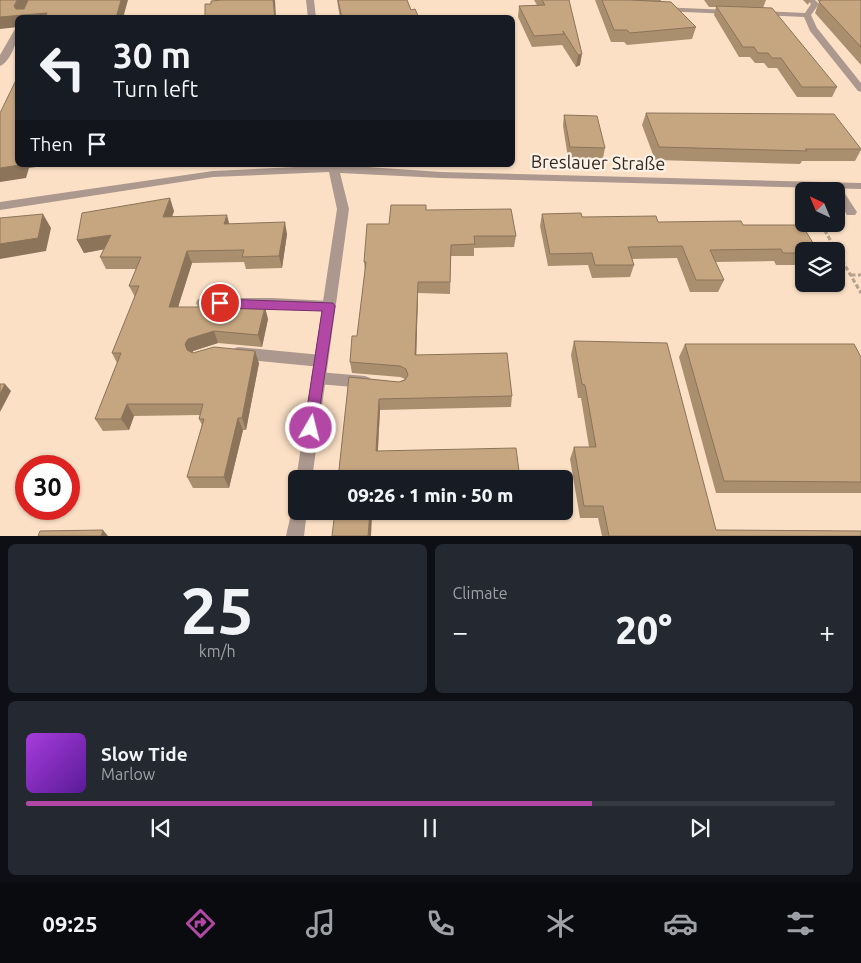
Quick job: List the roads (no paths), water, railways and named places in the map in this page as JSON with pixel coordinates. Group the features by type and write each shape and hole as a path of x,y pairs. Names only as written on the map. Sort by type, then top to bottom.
{"street":[{"path":"310,0 312,15"},
{"path":"807,15 815,4 811,0"},
{"path":"652,9 739,12"},
{"path":"749,13 807,15"},
{"path":"807,15 813,29 861,90"},
{"path":"0,62 15,36"},
{"path":"305,470 343,209 333,167"},
{"name":"Breslauer Straße","path":"0,206 213,174 333,167 441,175 795,184"},
{"name":"Breslauer Straße","path":"845,185 861,186"},
{"path":"845,202 851,212"},
{"path":"203,303 272,303 329,306"},
{"path":"227,351 320,361"},
{"path":"318,378 381,384"},
{"path":"295,536 298,520"}]}
